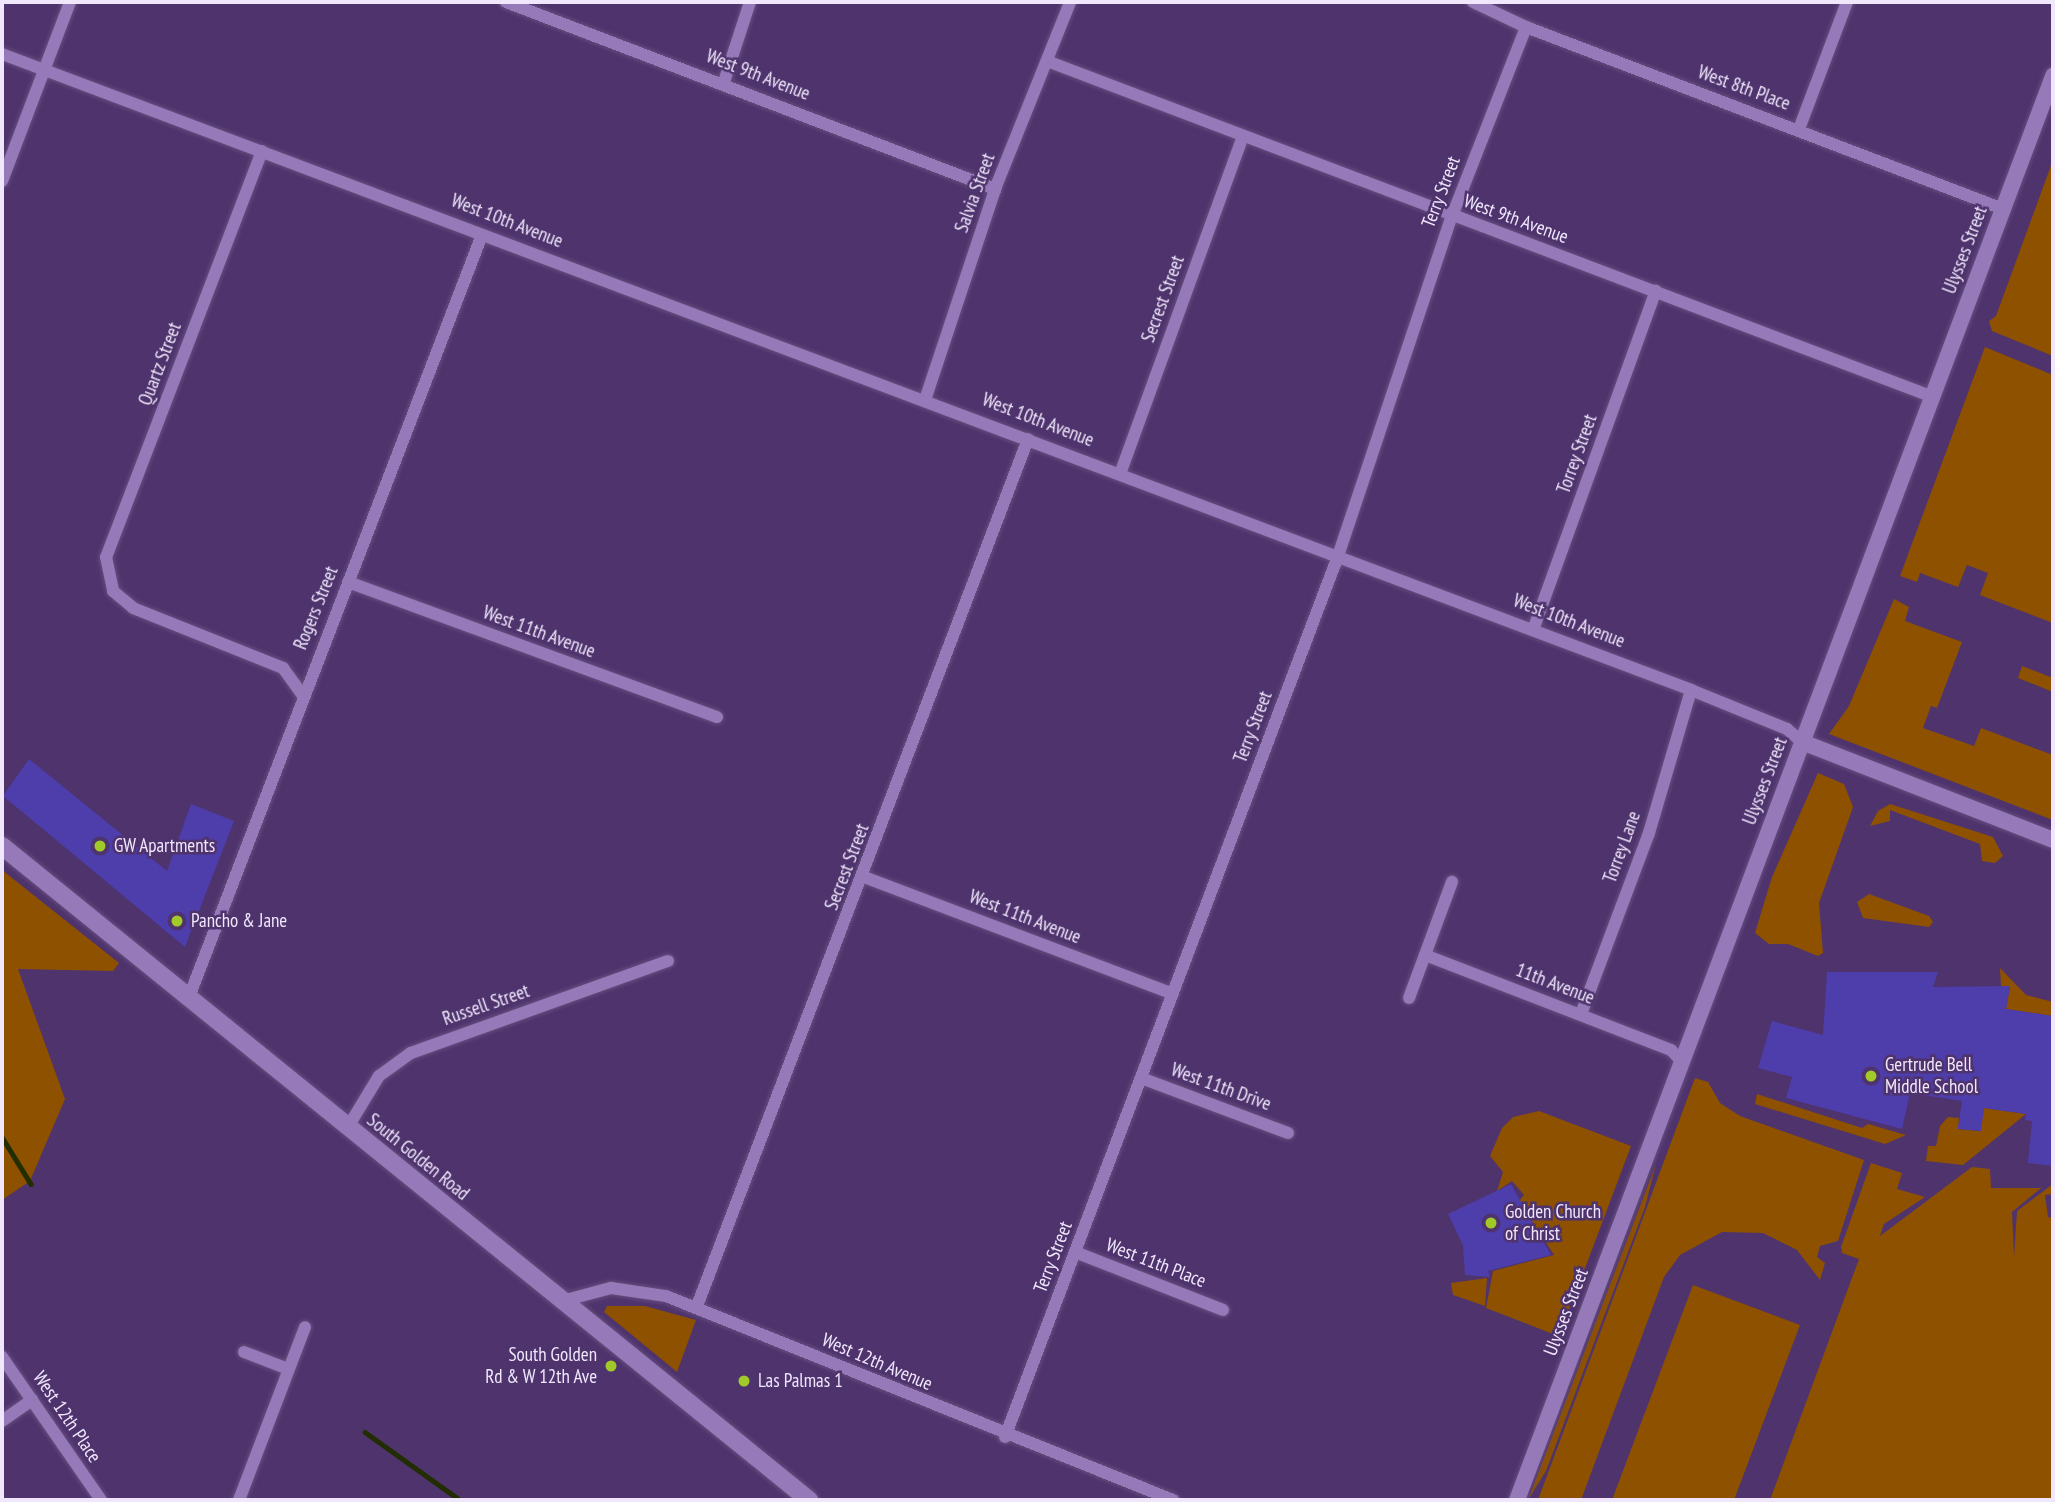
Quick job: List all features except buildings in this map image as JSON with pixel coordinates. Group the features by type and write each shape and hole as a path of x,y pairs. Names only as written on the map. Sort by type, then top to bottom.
{"main road":[{"name":"South Golden Road","path":"2,846 808,1500"}],"street":[{"path":"2,181 70,2"},
{"name":"West 9th Avenue","path":"506,2 724,82 995,188"},
{"path":"724,82 750,2"},
{"name":"Salvia Street","path":"925,400 995,188 1070,2"},
{"name":"West 8th Place","path":"1473,2 1526,27 2003,209"},
{"path":"1799,129 1847,2"},
{"name":"Terry Street","path":"1005,1437 1338,556 1451,216 1526,27"},
{"name":"West 10th Avenue","path":"2,54 1691,690 1787,729 1802,743 2053,840"},
{"name":"West 9th Avenue","path":"1047,61 1242,138 1933,397"},
{"name":"Ulysses Street","path":"1517,1500 2053,76"},
{"name":"Secrest Street","path":"1121,474 1242,138"},
{"name":"Quartz Street","path":"262,151 106,558 113,591 133,608 283,668 302,694"},
{"name":"Rogers Street","path":"189,998 302,694 482,234"},
{"name":"Torrey Street","path":"1533,630 1656,291"},
{"name":"Secrest Street","path":"697,1306 864,877 1028,439"},
{"name":"West 11th Avenue","path":"348,582 717,718"},
{"name":"Torrey Lane","path":"1581,1014 1649,833 1691,690"},
{"name":"West 11th Avenue","path":"864,877 1173,994"},
{"path":"1409,998 1452,882"},
{"name":"11th Avenue","path":"1425,955 1671,1050 1682,1062"},
{"name":"Russell Street","path":"348,1127 379,1076 411,1054 668,961"},
{"name":"West 11th Drive","path":"1141,1078 1289,1133"},
{"name":"West 11th Place","path":"1075,1252 1223,1310"},
{"name":"West 12th Avenue","path":"562,1301 611,1288 697,1306 1005,1437 1174,1500"},
{"path":"239,1500 304,1326"},
{"path":"244,1352 288,1369"},
{"name":"West 12th Place","path":"2,1357 101,1500"},
{"path":"2,1421 32,1400"}],"shaded area":[{"path":"2053,160 2053,356 1992,331 1989,321 1996,316"},
{"path":"1985,347 2053,375 2053,623 1980,595 1988,573 1967,565 1958,587 1920,573 1917,582 1900,576"},
{"path":"1894,599 1909,607 1905,621 1962,642 1937,708 1931,706 1923,728 1974,746 1981,728 2053,755 2053,820 1829,734 1849,706"},
{"path":"2022,666 2053,678 2053,692 2018,678"},
{"path":"1818,773 1844,784 1853,807 1819,903 1823,953 1818,956 1788,944 1769,944 1755,933 1772,877"},
{"path":"1890,804 1993,837 2003,856 1995,863 1982,861 1980,844 1890,810 1890,821 1870,826 1878,811"},
{"path":"2,870 119,963 113,971 18,969 65,1099 30,1181 2,1200"},
{"path":"1869,894 1929,916 1933,922 1929,927 1863,918 1857,902"},
{"path":"2000,968 2026,995 2053,1002 2053,1016 2006,1009 2010,987 2001,986"},
{"path":"1695,1078 1708,1082 1720,1103 1740,1116 1864,1160 1838,1241 1820,1246 1817,1257 1825,1263 1820,1280 1797,1250 1763,1233 1722,1232 1680,1255 1664,1277 1581,1500 1538,1500"},
{"path":"1757,1094 1862,1128 1868,1124 1906,1135 1885,1144 1755,1104"},
{"path":"1984,1108 2026,1114 1963,1165 1926,1161 1928,1146 1936,1146 1940,1126 1948,1117 1959,1118 1958,1129 1980,1131"},
{"path":"1539,1111 1631,1146 1561,1332 1553,1334 1486,1308 1493,1271 1554,1255 1519,1201 1524,1195 1512,1181 1497,1191 1503,1172 1490,1156 1502,1128 1513,1117"},
{"path":"1871,1163 1902,1173 1897,1189 1925,1197 1884,1224 1880,1236 1972,1167 1990,1169 1991,1188 2041,1188 2012,1212 2014,1257 2017,1211 2053,1184 2053,1194 2045,1195 2048,1217 2053,1218 2053,1500 1770,1500 1859,1259 1842,1253 1841,1247"},
{"path":"1656,1164 1645,1207 1546,1471 1528,1500"},
{"path":"1487,1278 1485,1306 1453,1295 1451,1283"},
{"path":"1693,1285 1800,1325 1734,1500 1612,1500"},
{"path":"607,1306 645,1306 696,1320 677,1372 604,1312"}],"waterway":[{"path":"2,1137 31,1184"},
{"path":"365,1432 460,1500"}],"place":[{"name":"GW Apartments","path":"100,846"},
{"name":"Pancho & Jane","path":"177,921"},
{"name":"Gertrude Bell Middle School","path":"1871,1076"},
{"name":"Golden Church of Christ","path":"1491,1223"},
{"name":"South Golden Rd & W 12th Ave","path":"611,1366"},
{"name":"Las Palmas 1","path":"744,1381"}]}
